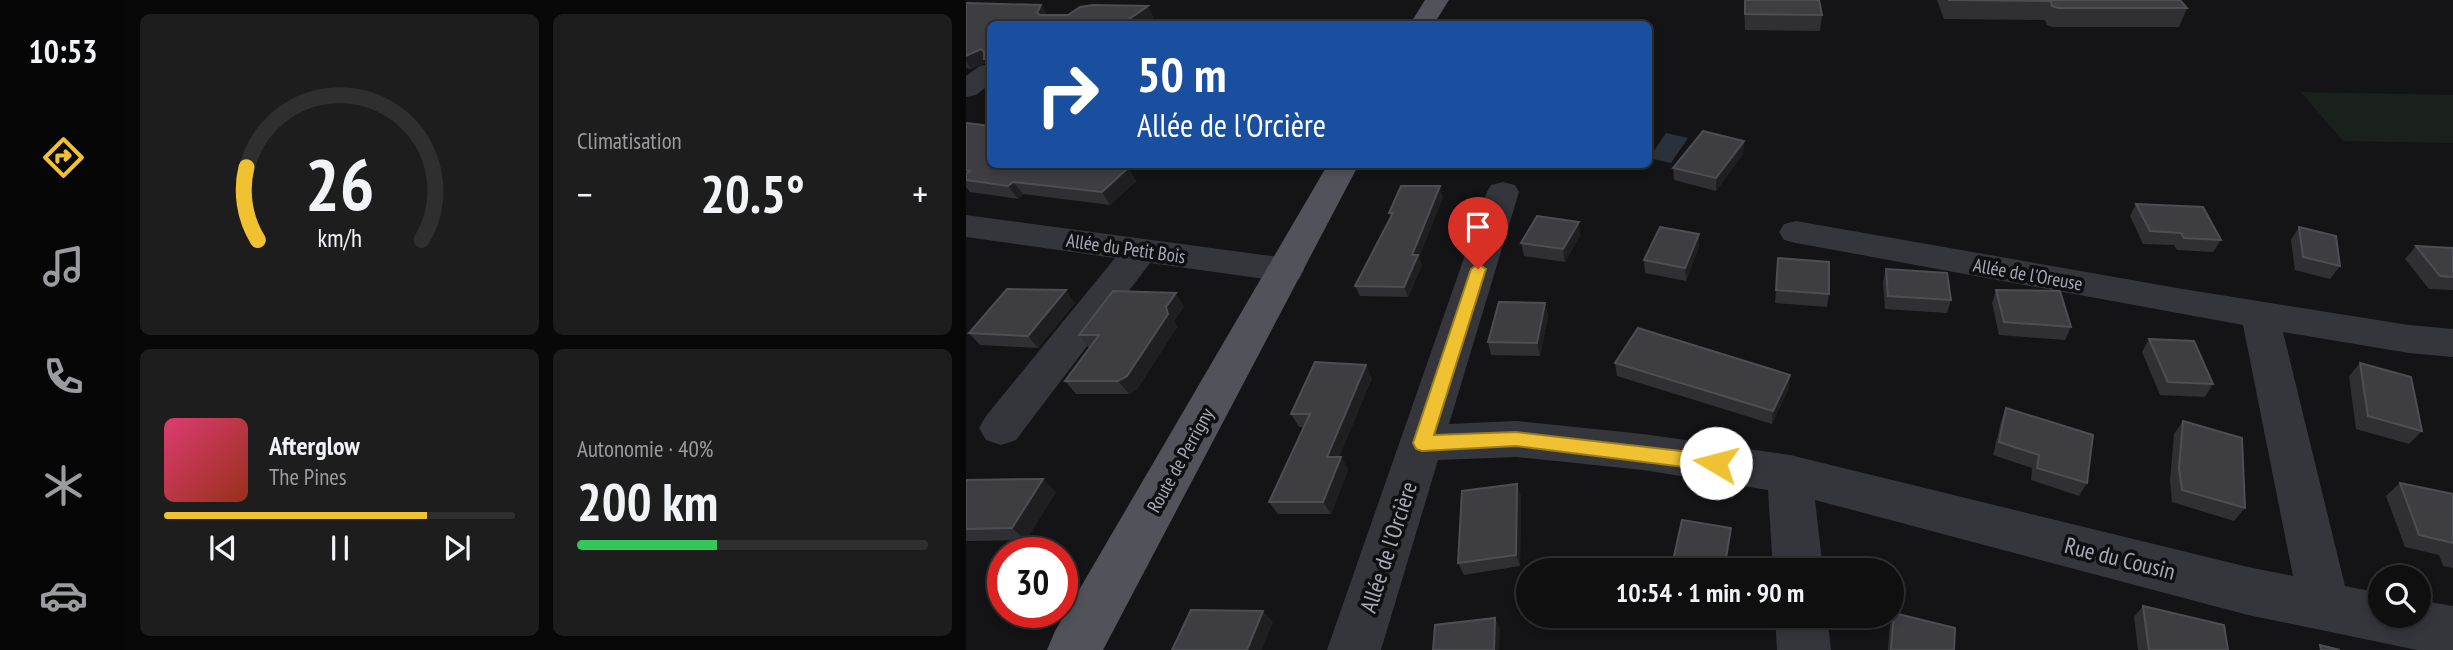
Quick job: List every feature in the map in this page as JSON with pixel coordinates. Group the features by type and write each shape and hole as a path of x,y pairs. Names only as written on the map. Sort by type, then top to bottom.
{"main road":[{"path":"1424,21 1437,0"},
{"name":"Route de Perrigny","path":"1074,650 1342,168"}],"street":[{"path":"966,89 987,74"},
{"name":"Allée de l'Orcière","path":"1354,650 1503,192"},
{"name":"Allée du Petit Bois","path":"966,226 1286,270"},
{"name":"Allée de l'Oreuse","path":"1796,232 2260,315 2409,339 2453,343"},
{"path":"1001,428 1141,250"},
{"path":"2260,315 2324,604"},
{"path":"1422,443 1516,439 1643,452 1790,474 1797,558"},
{"name":"Rue du Cousin","path":"1790,474 2248,591 2324,604 2453,632"},
{"path":"1802,628 1804,650"}],"shaded area":[{"path":"2301,92 2453,95 2453,143 2343,141"},
{"path":"1666,133 1688,138 1671,163 1652,159 1652,154"}],"building":[{"path":"1745,0 1819,0 1822,15 1745,14"},
{"path":"1948,0 2180,0 2187,8 2058,8 2052,6 2051,1"},
{"path":"966,3 1041,5 1037,13 1040,15 1068,15 1080,7 1093,5 1148,6 1126,21 987,21 987,59 984,59 981,49 966,56"},
{"path":"966,123 987,126 987,168 1128,168 1102,192 1013,182 1008,186 966,180 966,174 970,171 966,170"},
{"path":"1703,131 1744,141 1716,178 1673,168"},
{"path":"1401,186 1440,186 1412,255 1418,255 1404,287 1355,286 1393,213 1389,213"},
{"path":"2136,204 2203,207 2221,240 2184,238 2181,233 2150,231"},
{"path":"1537,216 1579,222 1563,249 1521,243"},
{"path":"1660,227 1699,234 1685,268 1644,260"},
{"path":"2299,227 2336,236 2340,266 2303,257"},
{"path":"2416,246 2453,248 2453,277 2440,276"},
{"path":"1778,258 1829,262 1829,294 1776,290"},
{"path":"1886,269 1947,273 1951,300 1888,296"},
{"path":"1007,289 1066,290 1028,336 969,333"},
{"path":"1996,290 2060,291 2071,327 2004,322"},
{"path":"1113,291 1176,293 1166,307 1168,314 1127,376 1118,381 1065,381 1099,335 1079,335"},
{"path":"1499,302 1545,303 1537,343 1488,342"},
{"path":"1638,328 1790,375 1773,411 1615,363"},
{"path":"2149,339 2194,341 2213,384 2168,382"},
{"path":"1315,362 1366,365 1327,457 1341,457 1323,502 1269,502 1310,414 1291,414"},
{"path":"2360,363 2411,377 2422,431 2368,416"},
{"path":"2006,408 2093,435 2087,483 2037,468 2039,455 1999,442"},
{"path":"2183,421 2242,438 2245,508 2182,490 2179,469"},
{"path":"1043,479 1012,528 966,529 966,480"},
{"path":"2400,483 2453,494 2453,543 2419,535"},
{"path":"1517,484 1516,555 1458,563 1462,491"},
{"path":"1682,520 1731,528 1726,558 1674,558"},
{"path":"2143,606 2224,625 2228,650 2149,650"},
{"path":"1191,610 1263,611 1247,650 1172,650"},
{"path":"1904,615 1955,628 1954,650 1891,650 1893,628 1904,628"},
{"path":"1495,618 1494,650 1433,650 1435,625"},
{"path":"2320,645 2340,650 2321,650"}],"route":[{"path":"1478,269 1422,443 1516,439 1643,452 1716,463"}]}
